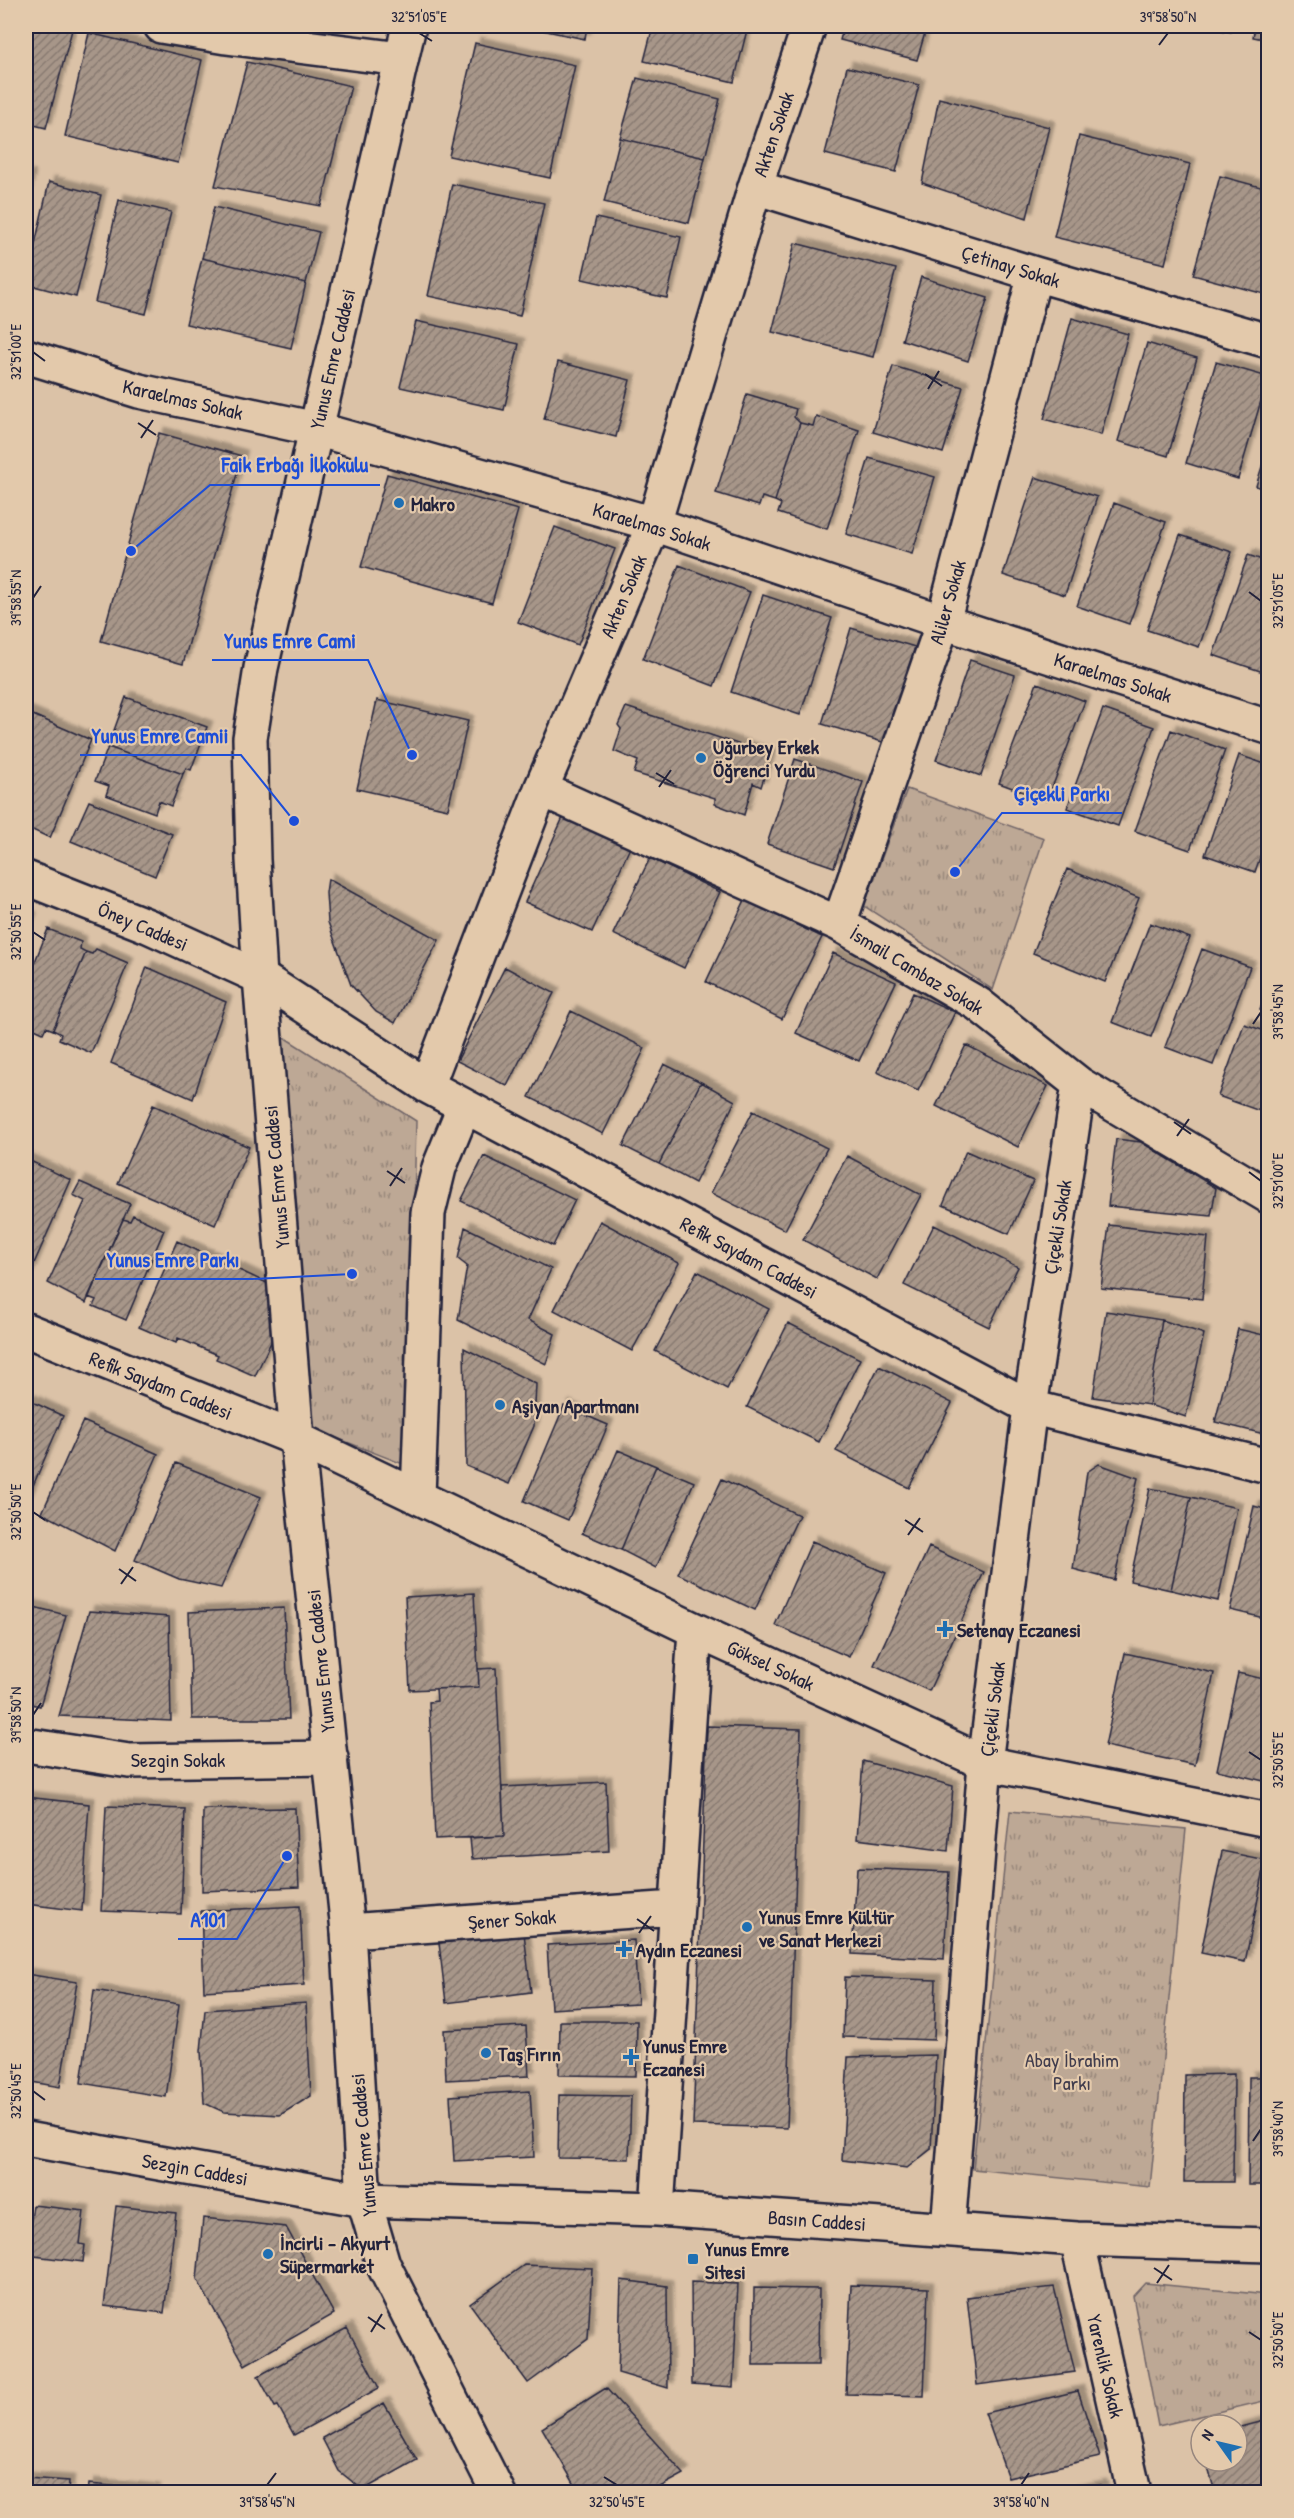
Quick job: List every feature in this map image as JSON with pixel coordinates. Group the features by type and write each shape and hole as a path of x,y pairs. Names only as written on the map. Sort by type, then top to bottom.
{"street":[{"path":"161,26 226,37 401,58"},
{"name":"Yunus Emre Caddesi","path":"409,26 261,668 250,738 253,860 260,977 297,1439 348,1931 364,2200 383,2264 498,2493"},
{"name":"Akten Sokak","path":"427,1086 541,789 654,524 755,187 809,26"},
{"name":"Çetinay Sokak","path":"755,187 1035,274 1269,341"},
{"name":"Aliler Sokak","path":"839,924 943,622 1035,274"},
{"name":"Karaelmas Sokak","path":"26,356 139,391 316,429 654,524 943,622 1269,727"},
{"name":"İsmail Cambaz Sokak","path":"541,789 839,924 978,1004 1079,1084 1269,1196"},
{"name":"Öney Caddesi","path":"26,878 148,926 260,977"},
{"name":"Refik Saydam Caddesi","path":"260,977 427,1086 464,1107 1030,1407 1269,1466"},
{"name":"Çiçekli Sokak","path":"948,2229 985,1763 1030,1407 1079,1084"},
{"path":"418,1497 428,1213 439,1167 464,1107"},
{"name":"Refik Saydam Caddesi","path":"26,1330 297,1439"},
{"name":"Göksel Sokak","path":"297,1439 695,1630 985,1763 1269,1820"},
{"path":"657,2209 695,1630"},
{"name":"Sezgin Sokak","path":"26,1745 129,1761 331,1758"},
{"name":"Şener Sokak","path":"348,1931 676,1908"},
{"name":"Sezgin Caddesi","path":"26,2139 364,2200"},
{"name":"Basın Caddesi","path":"364,2200 657,2209 1077,2239 1269,2245"},
{"name":"Yarenlik Sokak","path":"1077,2239 1134,2493"}],"green space":[{"path":"907,789 1044,838 993,990 864,906"},
{"path":"271,1029 416,1121 408,1466 306,1426"},
{"name":"Abay İbrahim Parkı","path":"1010,1811 1186,1829 1150,2187 973,2169"},
{"path":"1145,2283 1268,2295 1268,2400 1213,2413 1189,2413 1189,2419 1158,2426 1133,2296"}],"building":[{"path":"26,26 73,26 46,128 26,123"},
{"path":"523,26 587,26 585,39"},
{"path":"653,26 748,26 734,82 644,61"},
{"path":"844,26 927,26 917,60 840,40"},
{"path":"1198,26 1232,26 1231,32"},
{"path":"1255,26 1268,26 1268,40 1253,37"},
{"path":"89,33 202,60 178,163 65,136"},
{"path":"475,43 575,65 550,178 449,156"},
{"path":"247,62 351,86 321,206 215,186"},
{"path":"847,67 919,85 896,172 825,154"},
{"path":"637,78 720,99 705,158 620,138"},
{"path":"939,98 1049,127 1027,218 922,183"},
{"path":"1079,136 1190,164 1165,264 1054,237"},
{"path":"620,138 705,158 689,223 604,202"},
{"path":"26,175 30,177 26,195"},
{"path":"1220,176 1268,189 1268,295 1193,275"},
{"path":"49,182 101,195 76,297 26,284"},
{"path":"452,184 544,203 520,316 428,296"},
{"path":"119,200 171,212 146,314 95,302"},
{"path":"214,207 319,232 306,283 202,258"},
{"path":"596,218 681,237 667,298 582,279"},
{"path":"795,243 896,269 873,357 772,332"},
{"path":"202,258 306,283 291,348 186,324"},
{"path":"921,277 988,298 968,361 902,340"},
{"path":"1072,318 1128,334 1101,435 1044,419"},
{"path":"416,321 519,344 504,410 400,387"},
{"path":"1147,343 1197,358 1168,456 1118,441"},
{"path":"558,362 630,380 616,437 544,419"},
{"path":"1216,362 1268,377 1238,479 1186,463"},
{"path":"893,366 963,387 943,453 873,432"},
{"path":"747,394 796,409 794,417 800,423 775,501 762,497 759,506 716,493"},
{"path":"816,416 859,430 827,529 778,513 781,504 775,501 800,423 813,426"},
{"path":"159,433 242,456 183,664 101,641"},
{"path":"1268,447 1268,490 1256,486"},
{"path":"869,458 935,477 912,554 846,534"},
{"path":"387,474 518,510 492,603 361,567"},
{"path":"1035,477 1097,497 1065,595 1003,575"},
{"path":"1114,503 1166,522 1129,624 1077,606"},
{"path":"555,527 615,549 578,645 518,622"},
{"path":"1180,535 1232,552 1199,647 1147,630"},
{"path":"1248,555 1268,562 1268,665 1266,673 1213,655"},
{"path":"679,565 750,592 714,686 643,659"},
{"path":"763,595 832,618 800,715 731,692"},
{"path":"851,628 915,647 886,743 822,724"},
{"path":"970,660 1015,675 981,776 936,760"},
{"path":"1037,683 1085,701 1047,801 999,783"},
{"path":"126,697 207,727 191,770 186,768 183,774 108,747"},
{"path":"377,700 468,721 448,809 357,789"},
{"name":"Uğurbey Erkek Öğrenci Yurdu","path":"626,707 771,755 761,787 753,783 744,815 715,804 715,798 634,773 638,761 614,751 621,729 618,725"},
{"path":"1103,709 1154,727 1118,826 1067,808"},
{"path":"26,712 91,740 50,838 26,827"},
{"path":"1171,730 1225,750 1190,850 1135,831"},
{"path":"108,747 183,774 171,806 159,801 155,813 106,795 109,786 95,781"},
{"path":"1239,755 1268,765 1268,834 1255,872 1205,855"},
{"path":"795,759 863,782 834,867 767,844"},
{"path":"89,801 172,834 155,876 71,841"},
{"path":"565,813 632,843 592,932 525,902"},
{"path":"650,858 720,892 684,968 613,934"},
{"path":"1067,869 1139,898 1105,982 1033,953"},
{"path":"328,879 439,940 395,1023 376,1012 351,985 328,922 326,893"},
{"path":"745,900 822,937 782,1019 706,982"},
{"path":"26,916 31,918 26,932"},
{"path":"1150,923 1190,938 1151,1037 1112,1022"},
{"path":"48,929 81,942 80,949 86,952 53,1030 46,1027 43,1033 26,1025 26,984"},
{"path":"96,949 128,963 91,1053 59,1039 61,1034 53,1030 86,952 92,954"},
{"path":"1202,949 1250,967 1213,1065 1165,1047"},
{"path":"833,953 896,982 859,1061 796,1033"},
{"path":"147,967 226,1002 193,1099 111,1063"},
{"path":"505,967 554,993 507,1086 457,1061"},
{"path":"1268,988 1268,1013 1260,1010"},
{"path":"913,993 955,1012 918,1091 877,1072"},
{"path":"571,1011 645,1048 603,1134 529,1097"},
{"path":"1244,1024 1268,1032 1268,1114 1218,1096"},
{"path":"966,1045 1048,1086 1018,1147 936,1106"},
{"path":"664,1064 701,1082 659,1164 623,1146"},
{"path":"701,1082 735,1101 695,1183 659,1164"},
{"path":"153,1105 249,1147 215,1225 118,1183"},
{"path":"753,1111 827,1148 785,1230 711,1193"},
{"path":"1116,1139 1141,1142 1216,1188 1211,1216 1108,1206"},
{"path":"966,1151 1033,1181 1009,1234 943,1205"},
{"path":"484,1156 575,1200 553,1246 461,1201"},
{"path":"847,1156 921,1195 877,1279 803,1240"},
{"path":"26,1159 71,1180 28,1277 26,1276"},
{"path":"80,1182 130,1204 86,1303 48,1283 85,1201 73,1195"},
{"path":"133,1215 164,1230 126,1320 93,1306 96,1300 88,1297 123,1219 130,1221"},
{"path":"600,1221 679,1263 632,1351 554,1310"},
{"path":"934,1225 1018,1267 989,1327 904,1285"},
{"path":"1109,1225 1208,1237 1202,1299 1101,1288"},
{"path":"465,1227 551,1269 528,1320 555,1334 546,1364 458,1320 467,1266 458,1259"},
{"path":"177,1241 269,1284 277,1329 255,1376 216,1359 218,1355 178,1338 176,1343 139,1327"},
{"path":"697,1271 769,1309 727,1389 655,1351"},
{"path":"1106,1311 1162,1320 1149,1405 1093,1397"},
{"path":"1162,1320 1204,1334 1186,1417 1149,1405"},
{"path":"788,1323 860,1359 819,1442 747,1407"},
{"path":"1238,1329 1268,1336 1268,1435 1215,1422"},
{"name":"Aşiyan Apartmanı","path":"464,1348 536,1384 534,1426 509,1484 466,1466"},
{"path":"879,1366 952,1403 909,1488 836,1451"},
{"path":"26,1399 63,1416 26,1502"},
{"path":"564,1406 608,1425 568,1520 524,1501"},
{"path":"83,1421 158,1454 115,1551 42,1513"},
{"path":"618,1450 656,1466 621,1550 582,1533"},
{"path":"176,1463 261,1497 221,1588 179,1579 135,1560"},
{"path":"1099,1464 1138,1478 1114,1580 1073,1569 1087,1472"},
{"path":"656,1466 694,1482 656,1568 621,1550"},
{"path":"722,1479 799,1515 755,1610 678,1574"},
{"path":"1150,1488 1191,1497 1171,1590 1130,1581"},
{"path":"1191,1497 1237,1508 1218,1601 1171,1590"},
{"path":"1254,1506 1268,1510 1268,1619 1230,1610"},
{"path":"812,1541 886,1573 849,1657 775,1625"},
{"path":"929,1547 984,1572 929,1691 874,1665"},
{"path":"474,1593 479,1687 410,1690 405,1597"},
{"path":"26,1605 66,1615 40,1706 26,1703"},
{"path":"284,1608 289,1719 192,1719 189,1612"},
{"path":"89,1611 169,1617 171,1721 59,1716"},
{"path":"1125,1653 1214,1673 1195,1765 1105,1746"},
{"path":"496,1668 504,1836 435,1839 429,1702 437,1701 436,1689 479,1687 478,1669"},
{"path":"1238,1673 1268,1680 1268,1782 1217,1770"},
{"name":"Yunus Emre Kültür ve Sanat Merkezi","path":"707,1726 801,1729 787,2128 693,2125"},
{"path":"863,1761 953,1786 948,1851 857,1839"},
{"path":"606,1782 609,1851 472,1859 470,1838 504,1836 502,1787"},
{"path":"26,1797 89,1804 82,1911 26,1904"},
{"path":"106,1806 185,1809 181,1914 101,1911"},
{"path":"295,1808 299,1887 202,1891 203,1809"},
{"path":"1222,1851 1266,1860 1245,1962 1201,1953"},
{"path":"857,1868 949,1872 944,1959 852,1954"},
{"path":"300,1906 304,1985 204,1991 201,1911"},
{"path":"524,1933 531,1992 446,2003 439,1943"},
{"path":"634,1940 638,2004 551,2009 547,1945"},
{"path":"26,1974 77,1982 60,2087 26,2081"},
{"path":"845,1977 936,1980 934,2040 843,2037"},
{"path":"94,1990 179,2004 166,2097 81,2083"},
{"path":"306,2003 311,2096 280,2115 224,2112 204,2103 201,2051 205,2010"},
{"path":"560,2021 637,2021 636,2076 559,2075"},
{"name":"Taş Fırın","path":"526,2026 529,2076 446,2080 444,2030"},
{"path":"936,2055 931,2149 907,2168 842,2160 848,2057"},
{"path":"1234,2074 1233,2182 1184,2182 1185,2075"},
{"path":"1249,2077 1268,2077 1268,2185 1248,2185"},
{"path":"530,2091 534,2157 454,2161 450,2096"},
{"path":"559,2095 631,2096 629,2159 558,2158"},
{"path":"33,2205 84,2211 80,2244 85,2245 83,2262 26,2255"},
{"path":"116,2206 176,2213 164,2313 104,2306"},
{"path":"203,2218 286,2227 334,2314 245,2365 197,2279"},
{"path":"524,2265 592,2268 588,2339 528,2383 470,2304"},
{"path":"621,2280 667,2286 668,2388 618,2373"},
{"path":"691,2282 738,2284 733,2387 692,2384"},
{"path":"851,2285 928,2288 924,2396 846,2394"},
{"path":"1054,2287 1075,2372 977,2385 967,2297"},
{"path":"754,2288 819,2289 818,2365 753,2365"},
{"path":"347,2328 379,2388 294,2435 258,2376"},
{"path":"606,2388 684,2474 651,2492 579,2492 542,2428"},
{"path":"1078,2391 1100,2457 1008,2478 985,2413"},
{"path":"384,2403 417,2460 363,2490 339,2471 322,2438"},
{"path":"1268,2420 1268,2492 1215,2492 1209,2473 1249,2473 1249,2425"},
{"path":"26,2478 69,2481 68,2492 26,2492"},
{"path":"89,2484 155,2490 155,2492 88,2492"},
{"path":"1101,2485 1103,2492 1069,2492"}],"place":[{"name":"Makro","path":"399,503"},
{"name":"Faik Erbağı İlkokulu","path":"131,551"},
{"name":"Yunus Emre Cami","path":"412,755"},
{"name":"Uğurbey Erkek Öğrenci Yurdu","path":"701,758"},
{"name":"Yunus Emre Camii","path":"294,821"},
{"name":"Çiçekli Parkı","path":"955,872"},
{"name":"Yunus Emre Parkı","path":"352,1274"},
{"name":"Aşiyan Apartmanı","path":"500,1405"},
{"name":"Setenay Eczanesi","path":"945,1629"},
{"name":"A101","path":"287,1856"},
{"name":"Yunus Emre Kültür ve Sanat Merkezi","path":"747,1927"},
{"name":"Aydın Eczanesi","path":"624,1949"},
{"name":"Taş Fırın","path":"486,2053"},
{"name":"Yunus Emre Eczanesi","path":"631,2057"},
{"name":"İncirli - Akyurt Süpermarket","path":"268,2254"},
{"name":"Yunus Emre Sitesi","path":"693,2259"}]}
